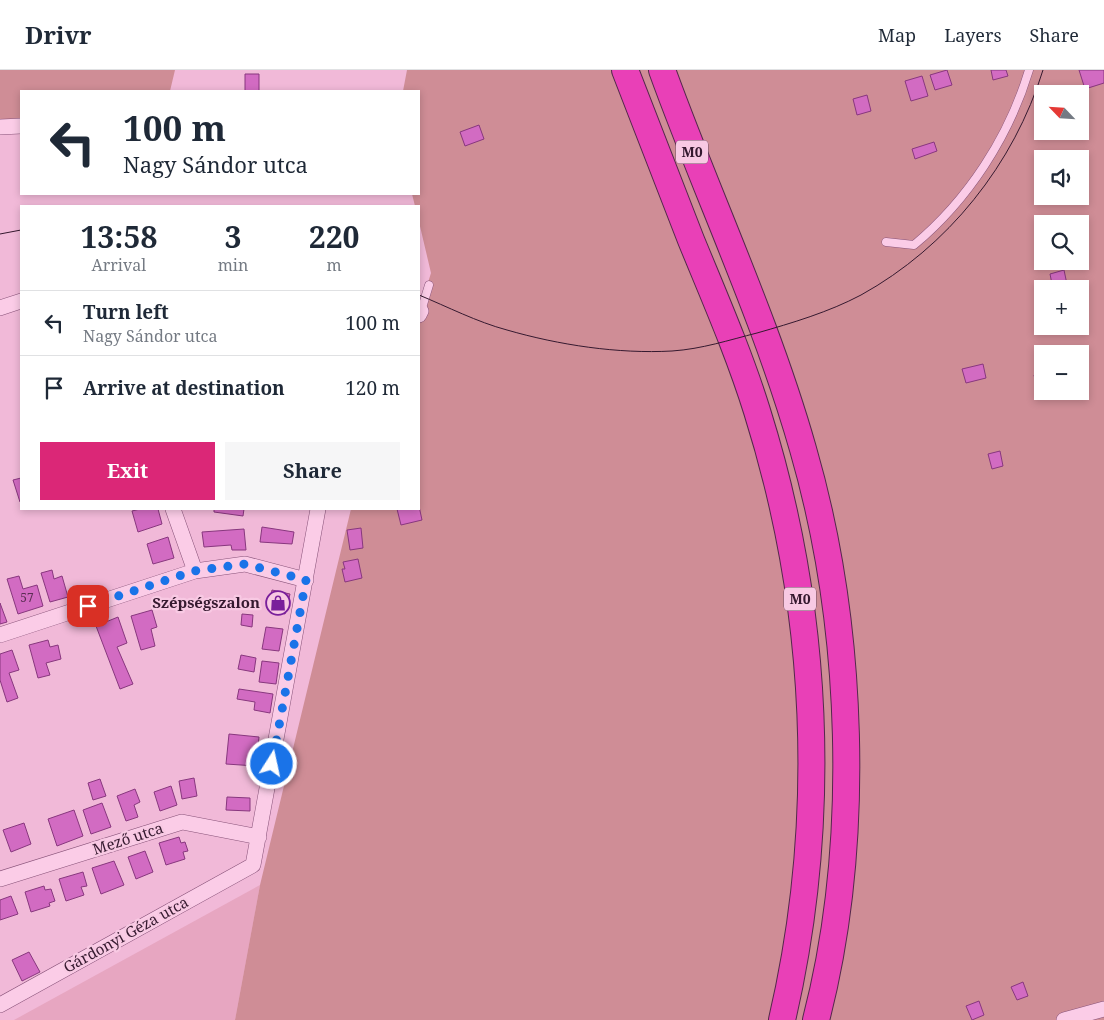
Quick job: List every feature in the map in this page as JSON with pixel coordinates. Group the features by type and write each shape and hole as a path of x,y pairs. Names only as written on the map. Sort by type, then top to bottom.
{"highway":[{"name":"M0","path":"625,70 757,410 779,489 797,576 809,679 811,803 803,902 791,980 782,1020"},
{"name":"M0","path":"662,70 686,136 751,297 788,399 820,510 834,592 845,724 845,801 840,877 832,937 816,1020"}],"street":[{"path":"0,127 20,126"},
{"path":"0,308 20,301"},
{"path":"173,510 194,571"},
{"path":"259,837 318,510"},
{"path":"0,635 194,571 245,564 306,580"},
{"name":"Mező utca","path":"0,880 182,822 259,837"},
{"name":"Gárdonyi Géza utca","path":"0,1005 253,866 259,837"},
{"path":"1064,1020 1104,1009"}],"lane":[{"path":"886,242 914,245 954,207 978,175 1004,132 1022,94 1029,70"},
{"path":"420,313 428,285"}],"shaded area":[{"path":"0,70 175,70 170,90 20,90 20,126 0,127"},
{"path":"407,70 1104,70 1104,1020 235,1020 260,885 351,510 420,510 420,308 431,273 420,226 420,205 415,205 412,195 420,195 420,90 403,90"},
{"path":"260,885 235,1020 14,1020"}],"building":[{"path":"947,70 952,85 935,90 930,75"},
{"path":"991,70 1006,70 1008,76 993,80"},
{"path":"1079,70 1104,70 1104,83 1089,88 1089,85 1084,85"},
{"path":"245,74 259,74 259,90 245,90"},
{"path":"922,76 928,96 911,101 905,81"},
{"path":"867,95 871,111 857,115 853,99"},
{"path":"479,125 484,139 465,146 460,132"},
{"path":"934,142 937,151 915,159 912,149"},
{"path":"1064,270 1066,280 1051,280 1050,274"},
{"path":"983,364 986,378 966,383 962,369"},
{"path":"1000,451 1003,466 992,469 988,454"},
{"path":"20,478 20,502 13,480"},
{"path":"158,510 162,524 138,532 132,511"},
{"path":"214,510 244,510 243,516 214,512"},
{"path":"397,510 420,510 422,520 401,525"},
{"path":"262,527 294,532 292,544 260,542"},
{"path":"361,528 363,548 350,550 347,530"},
{"path":"244,529 246,550 232,550 231,545 204,547 202,532"},
{"path":"168,537 174,558 153,564 147,544"},
{"path":"358,559 362,578 345,582 342,569 345,569 343,562"},
{"path":"52,570 54,579 62,576 68,597 50,602 41,573"},
{"path":"19,576 23,589 37,585 43,606 18,614 7,579"},
{"path":"272,590 290,594 285,614 268,610"},
{"path":"0,603 7,622 0,624"},
{"path":"152,610 157,627 151,629 155,646 141,650 131,616"},
{"path":"242,614 253,615 252,627 241,625"},
{"path":"118,617 127,643 117,647 133,684 120,689 96,626"},
{"path":"266,627 283,629 279,651 262,649"},
{"path":"48,640 50,647 58,645 61,659 46,663 50,675 38,678 29,645"},
{"path":"12,650 19,670 9,673 18,698 7,702 0,680 0,654"},
{"path":"241,655 256,658 254,672 238,669"},
{"path":"262,661 279,663 276,684 259,682"},
{"path":"239,689 273,694 270,713 254,710 255,702 237,699"},
{"path":"229,734 259,737 256,766 226,764"},
{"path":"194,778 197,796 182,799 179,781"},
{"path":"100,779 106,796 93,800 88,783"},
{"path":"171,786 177,805 160,811 154,792"},
{"path":"135,789 140,802 134,805 138,817 126,821 117,796"},
{"path":"227,797 250,798 250,811 226,810"},
{"path":"102,803 111,827 91,834 83,810"},
{"path":"74,810 83,836 57,846 48,819"},
{"path":"24,823 31,844 11,852 3,830"},
{"path":"179,837 181,843 185,842 188,851 183,852 185,859 166,865 159,843"},
{"path":"145,851 153,872 136,879 128,857"},
{"path":"114,861 124,885 101,894 92,868"},
{"path":"83,872 87,886 81,887 84,895 66,901 59,879"},
{"path":"44,886 45,890 51,889 55,901 49,903 50,906 31,912 25,892"},
{"path":"11,896 18,914 0,920 0,900"},
{"path":"29,952 40,972 22,981 12,960"},
{"path":"1023,982 1028,996 1017,1000 1011,987"},
{"path":"979,1001 984,1015 972,1020 966,1006"}],"tram line":[{"path":"420,295 496,327 547,340 610,350 652,352 694,348 757,333 810,317 861,295 893,275 922,253 949,228 974,200 996,170 1015,138 1043,70"},
{"path":"0,234 20,230"}],"place":[{"name":"Szépségszalon","path":"278,603"}],"route":[{"path":"88,606 194,571 245,564 306,580 272,764"}]}
